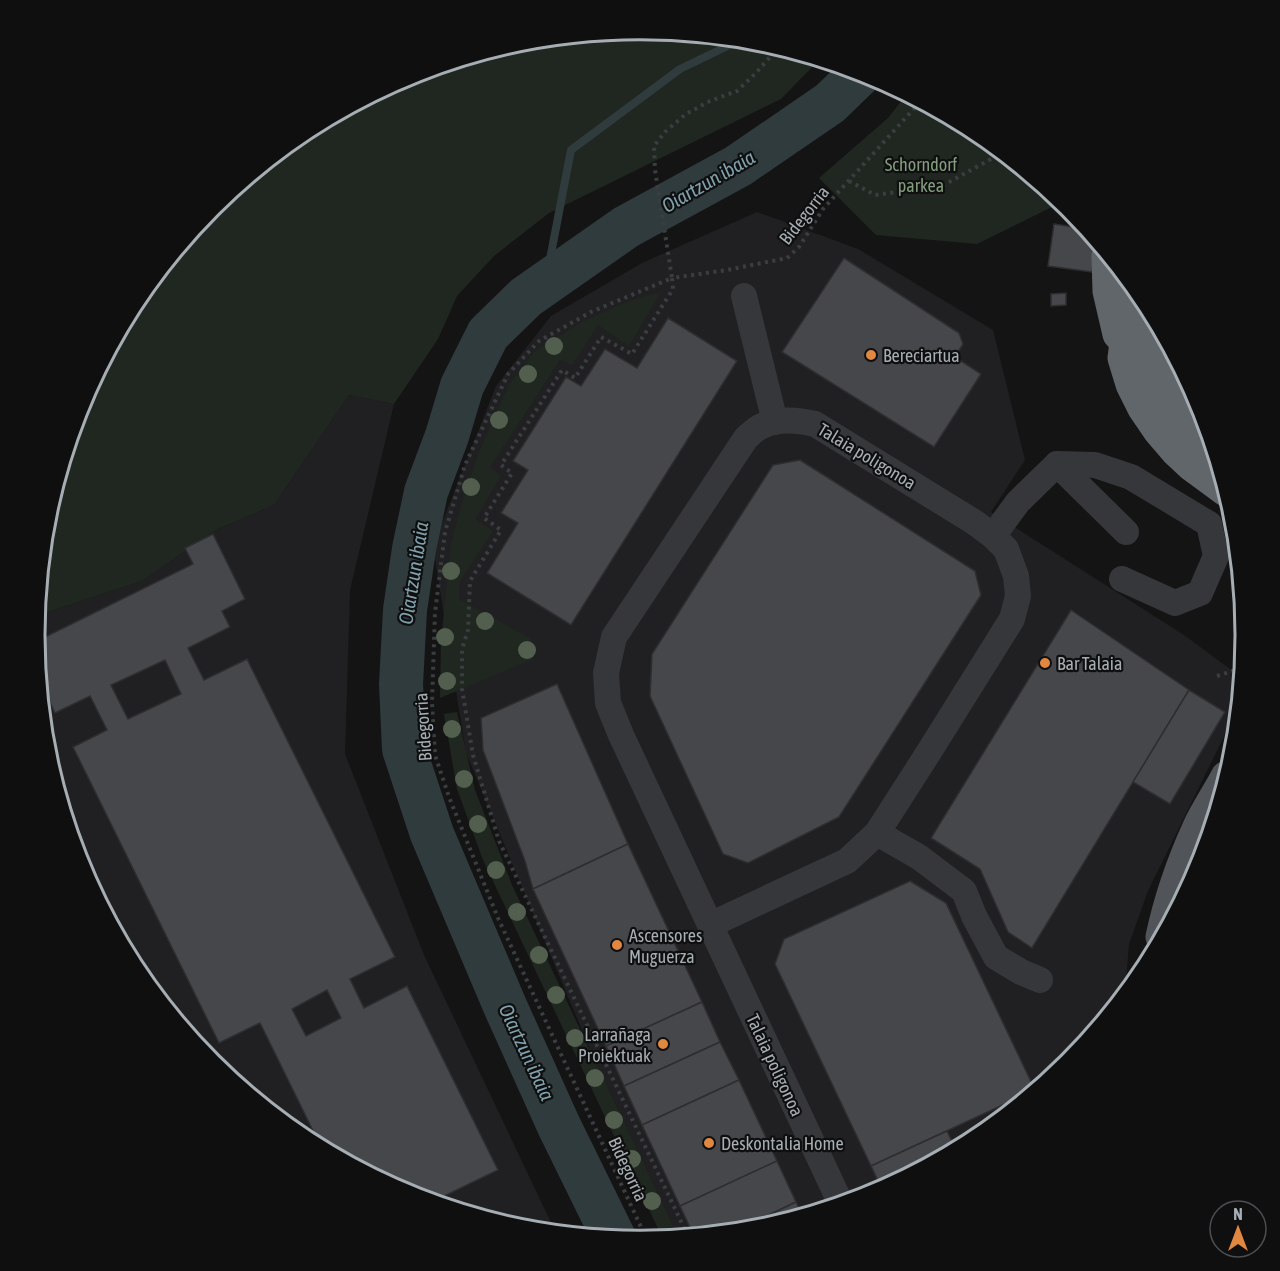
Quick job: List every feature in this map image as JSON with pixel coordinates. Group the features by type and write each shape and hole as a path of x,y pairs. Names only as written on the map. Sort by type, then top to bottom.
{"highway":[{"path":"1108,269 1109,291 1132,384 1159,430 1192,465 1215,482"},
{"path":"1122,287 1124,358"},
{"path":"1124,358 1131,300"},
{"path":"1150,330 1152,355 1165,392 1203,443"},
{"path":"1180,386 1187,422"}],"main road":[{"path":"1170,906 1188,854 1208,810"}],"street":[{"path":"744,296 775,422"},
{"name":"Talaia poligonoa","path":"710,925 847,861 877,833 1012,619 1018,596 1016,576 1006,549 993,536 815,424 787,420 775,422 760,426 746,438 614,637 606,673 608,703 621,735 710,925 837,1197"},
{"path":"993,536 1018,502 1057,464 1095,465 1131,477 1209,524 1216,556 1200,593 1175,603 1122,579"},
{"path":"1057,464 1126,532"},
{"path":"877,833 918,857 964,891 974,916 996,957 1040,980"}],"path":[{"path":"684,1228 499,841 472,755 462,689 462,649 468,630 470,581 501,530 484,518 512,473 501,465 562,370 575,378 601,337 632,354 673,290 655,170 654,146 665,132 686,114 710,101 737,91 771,56"},
{"name":"Bidegorria","path":"642,1230 498,918 449,797 435,755 432,703 435,613 445,532 465,465 507,374 539,341 591,312 672,278 787,258 799,247 823,209 915,108"},
{"path":"849,181 876,195 942,186 994,157"},
{"path":"1217,676 1234,671"}],"shaded area":[{"path":"757,212 858,249 993,330 1025,460 991,512 1184,635 1234,672 1227,729 1148,891 1129,944 1126,978 1087,1028 1061,1056 1002,1108 971,1130 937,1151 868,1185 831,1199 756,1219 679,1229 665,1229 466,753 433,546 496,386 551,316 642,263"},
{"path":"349,395 394,404 350,590 345,754 424,955 551,1223 486,1210 412,1185 342,1151 278,1108 219,1056 168,998 125,933 90,863 65,789 56,752 46,674 46,613 142,581 216,530 274,505"}],"green space":[{"path":"640,40 718,46 756,52 813,67 781,99 549,213 494,256 457,296 438,339 394,404 349,395 274,505 216,530 142,581 46,613 56,519 77,444 106,372 145,305 168,273 219,215 278,163 343,120 412,86 449,72 524,52 562,46"},
{"name":"Schorndorf parkea","path":"901,101 938,120 1002,163 1052,207 977,244 876,235 819,178 888,118"},
{"path":"661,292 629,346 598,325 572,365 560,360 490,467 501,476 475,519 493,531 459,583 459,599 531,639 533,659 440,698 441,641 451,544 479,452 508,386 534,352 582,322 627,302"},
{"path":"457,712 475,790 512,885 674,1229 659,1230 483,860 457,789 444,714"}],"building":[{"path":"1054,224 1072,227 1095,253 1092,272 1048,266"},
{"name":"Bereciartua","path":"844,258 959,333 963,344 955,357 981,374 934,447 782,352"},
{"path":"1066,293 1066,305 1051,306 1051,294"},
{"path":"668,318 737,361 571,625 487,573 518,523 501,513 528,470 513,461 566,377 581,386 605,349 637,368"},
{"path":"800,460 975,571 981,595 839,817 748,863 723,854 650,696 652,654 773,465"},
{"path":"213,534 245,599 222,611 230,627 188,648 204,680 247,659 395,957 350,979 364,1008 407,986 498,1170 443,1197 377,1169 314,1133 260,1023 219,1043 73,747 107,730 90,696 55,713 49,699 45,637 193,564 185,548","holes":["165,660 181,694 128,719 111,685","327,990 341,1018 306,1036 292,1009"]},
{"path":"1071,610 1189,690 1032,948 1008,932 980,869 931,838"},
{"path":"557,684 628,844 533,889 525,861 483,750 481,718"},
{"path":"1189,690 1225,712 1170,804 1133,782"},
{"name":"Ascensores Muguerza","path":"628,844 702,1002 606,1046 533,889"},
{"path":"910,881 946,903 1032,1083 1009,1102 871,1166 775,964 784,939"},
{"name":"Larrañaga Proiektuak","path":"702,1002 720,1042 624,1086 606,1046"},
{"path":"720,1042 739,1080 642,1125 624,1086"},
{"name":"Deskontalia Home","path":"739,1080 777,1161 680,1206 642,1125"},
{"path":"947,1131 952,1142 878,1180 871,1166"},
{"path":"777,1161 796,1202 766,1217 690,1228 680,1206"},
{"path":"796,1202 799,1208 794,1210 766,1217"}],"waterway":[{"path":"545,285 571,150 680,69 725,47"},
{"name":"Oiartzun ibaia","path":"610,1229 559,1126 505,1006 432,834 404,749 401,684 405,610 414,549 426,492 447,436 462,386 488,334 526,297 626,227 738,166 830,103 853,80"}],"place":[{"name":"Bereciartua","path":"871,355"},
{"name":"Bar Talaia","path":"1045,663"},
{"name":"Ascensores Muguerza","path":"617,945"},
{"name":"Larrañaga Proiektuak","path":"663,1044"},
{"name":"Deskontalia Home","path":"709,1143"}]}
